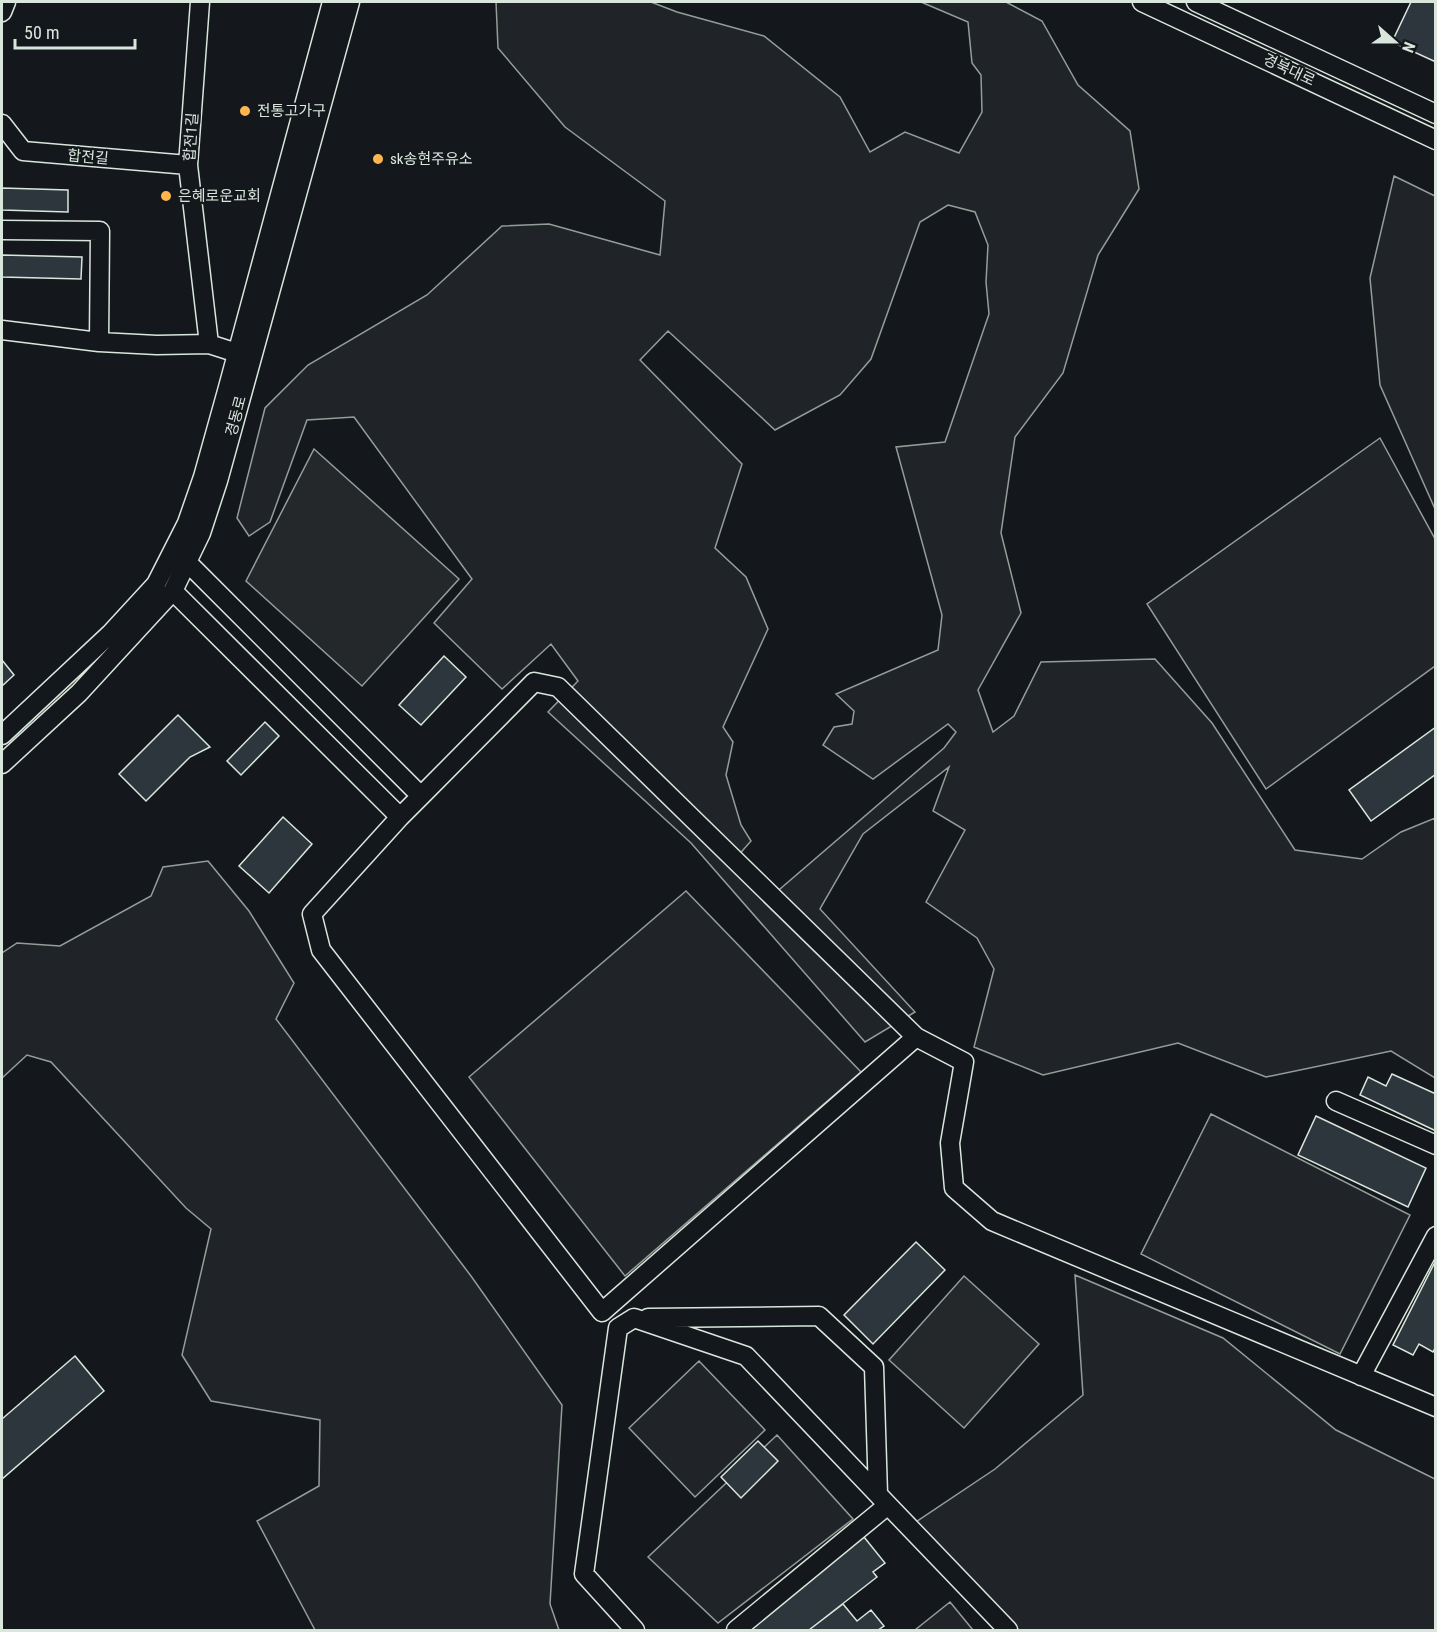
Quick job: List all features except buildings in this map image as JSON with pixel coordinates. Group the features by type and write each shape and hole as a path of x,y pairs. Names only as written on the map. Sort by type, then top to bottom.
{"street":[{"path":"2,12 6,2"},
{"name":"합전1길","path":"200,2 188,165 209,344"},
{"name":"경동로","path":"2,735 110,634 156,584 187,523 203,477 332,2"},
{"name":"경동로","path":"2,764 79,693 173,591 201,533 218,481 350,2"},
{"name":"경북대로","path":"1142,2 1436,140"},
{"name":"경북대로","path":"1197,2 1436,114"},
{"name":"합전길","path":"2,124 23,151 188,165"},
{"path":"2,230 100,231 99,342"},
{"path":"2,330 99,342 157,345 209,344 237,353"},
{"path":"187,562 421,796"},
{"path":"173,591 400,817"},
{"path":"618,1328 602,1312 321,950 312,914 400,817 534,682 558,687 916,1037 964,1062 950,1143 954,1188 992,1221 1436,1407"},
{"path":"602,1312 916,1037"},
{"path":"1336,1101 1436,1145"},
{"path":"1361,1376 1436,1236"},
{"path":"618,1328 634,1318 819,1316 874,1367 883,1500"},
{"path":"634,1318 746,1356 1008,1630"},
{"path":"618,1328 584,1574 635,1630"},
{"path":"736,1630 883,1500"}],"shaded area":[{"path":"496,2 651,2 677,12 764,36 840,97 870,152 905,132 959,153 982,112 981,75 972,63 968,22 921,2 1006,2 1042,21 1078,85 1130,131 1139,189 1098,255 1063,373 1015,437 1001,533 1021,613 978,690 993,732 1014,716 1041,662 1155,659 1212,723 1295,850 1362,859 1401,832 1435,818 1435,1078 1391,1051 1266,1077 1178,1043 1043,1075 974,1047 994,969 977,938 926,902 965,830 933,811 949,767 863,834 820,909 915,1012 865,1042 691,843 548,712 578,681 551,644 502,689 434,623 472,579 354,417 307,420 270,522 249,536 237,518 265,408 308,365 427,295 502,226 549,224 660,255 665,201 565,127 498,48","holes":["948,205 975,212 988,245 986,282 989,314 945,442 896,447 942,615 938,650 836,694 854,711 852,724 834,727 823,745 873,779 948,724 956,732 944,748 773,895 736,858 751,841 741,825 726,775 733,742 723,727 768,629 746,577 715,548 742,464 640,360 668,331 775,430 840,395 871,359 920,222"]},
{"path":"1394,176 1435,196 1435,509 1380,385 1370,278"},
{"path":"1380,438 1435,539 1435,666 1266,789 1147,604"},
{"path":"314,449 459,579 362,686 246,581"},
{"path":"208,861 249,911 294,983 276,1019 471,1276 562,1405 550,1604 559,1630 315,1630 257,1521 319,1486 320,1420 211,1401 182,1355 211,1229 186,1208 51,1062 27,1055 2,1078 2,953 17,943 60,946 151,896 163,867"},
{"path":"686,891 861,1072 625,1276 469,1077"},
{"path":"1211,1114 1410,1215 1340,1354 1141,1254"},
{"path":"1075,1275 1223,1338 1336,1430 1435,1479 1435,1630 1019,1630 916,1522 995,1469 1083,1395"},
{"path":"964,1276 1039,1344 964,1428 889,1360"},
{"path":"699,1361 765,1430 695,1497 629,1428"},
{"path":"777,1435 853,1519 718,1623 648,1557"},
{"path":"950,1602 973,1630 915,1630"}],"place":[{"name":"전통고가구","path":"245,111"},
{"name":"sk송현주유소","path":"378,159"},
{"name":"은혜로운교회","path":"166,196"}]}
